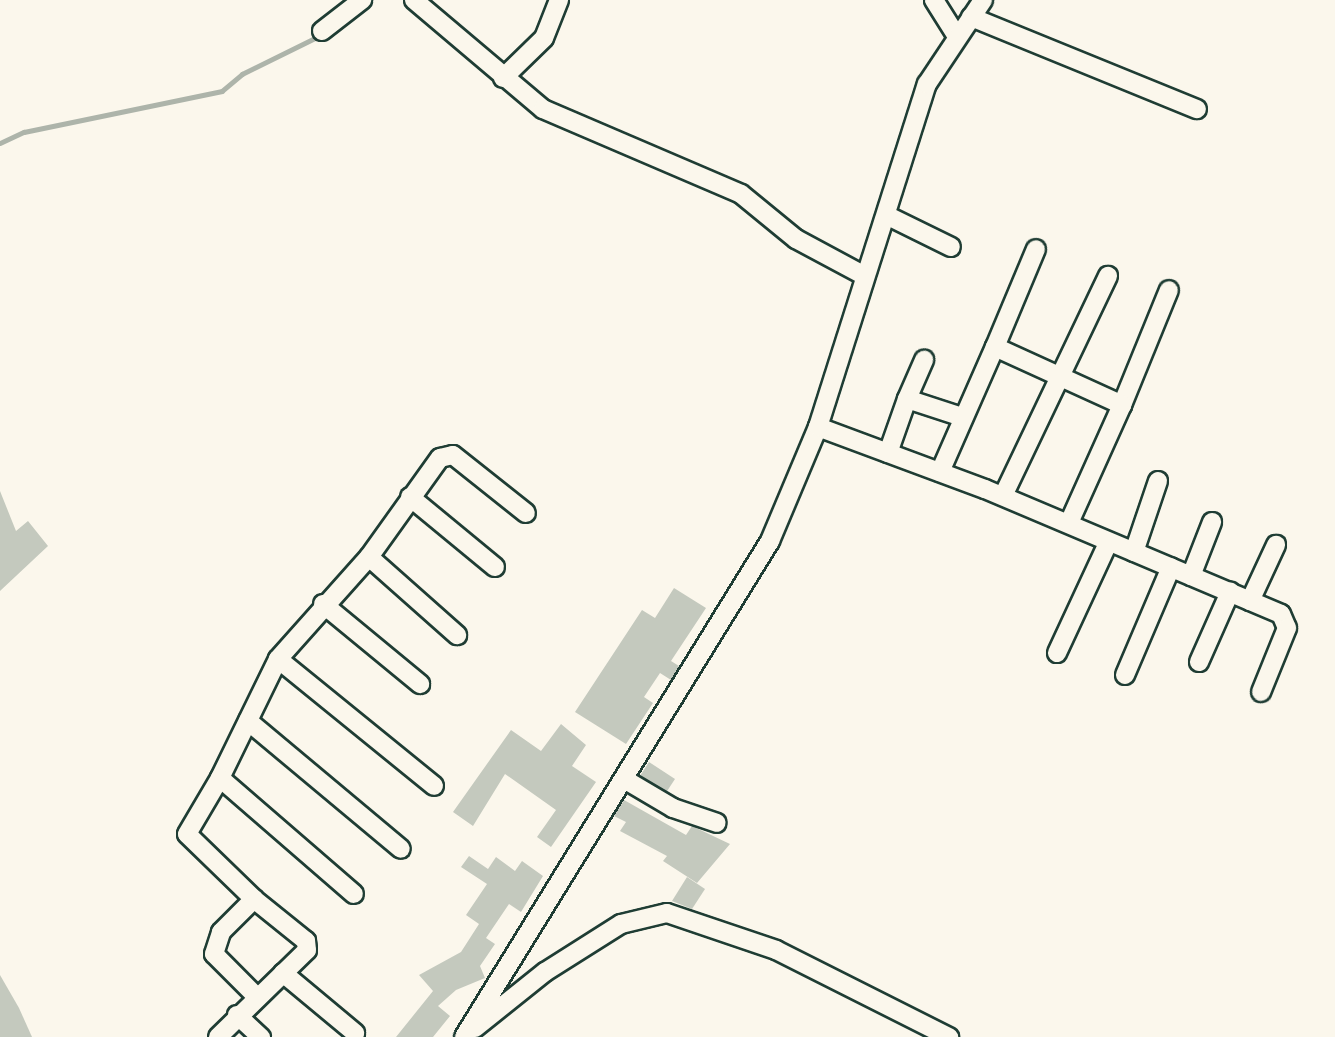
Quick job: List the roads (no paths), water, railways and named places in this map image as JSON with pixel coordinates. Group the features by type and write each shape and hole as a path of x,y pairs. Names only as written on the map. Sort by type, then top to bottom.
{"street":[{"path":"321,31 362,0"},
{"path":"414,0 503,78 560,119 741,194 796,239 865,276"},
{"path":"503,78 544,38 559,0"},
{"path":"934,0 957,36"},
{"path":"464,1037 770,541 818,427 865,276 888,216 927,85 982,0"},
{"path":"971,16 1197,109"},
{"path":"888,216 951,247"},
{"path":"940,472 1036,248"},
{"path":"1003,496 1108,276"},
{"path":"1069,523 1122,405 1169,290"},
{"path":"995,347 1122,405"},
{"path":"888,453 907,398 924,360"},
{"path":"907,398 962,418"},
{"path":"818,427 1003,496 1069,523 1108,543 1281,614 1287,628 1261,692"},
{"path":"218,1037 255,995 283,973 307,945 189,841 191,819 220,778 278,660 323,604 369,557 440,458 453,455 526,513"},
{"path":"1134,552 1158,481"},
{"path":"410,497 495,567"},
{"path":"1191,576 1212,522"},
{"path":"1057,653 1108,543"},
{"path":"1250,601 1276,545"},
{"path":"369,557 457,635"},
{"path":"1125,675 1171,567"},
{"path":"1199,662 1230,592"},
{"path":"323,604 421,684"},
{"path":"278,660 434,786"},
{"path":"248,721 401,849"},
{"path":"220,778 354,894"},
{"path":"624,779 673,808 717,823"},
{"path":"254,899 221,932 214,954 255,995"},
{"path":"464,1037 545,972 621,924 667,913 776,950 949,1037"},
{"path":"283,973 355,1033"},
{"path":"237,1016 261,1037"}],"waterway":[{"path":"0,143 24,132 222,91 242,74 319,36"}]}
